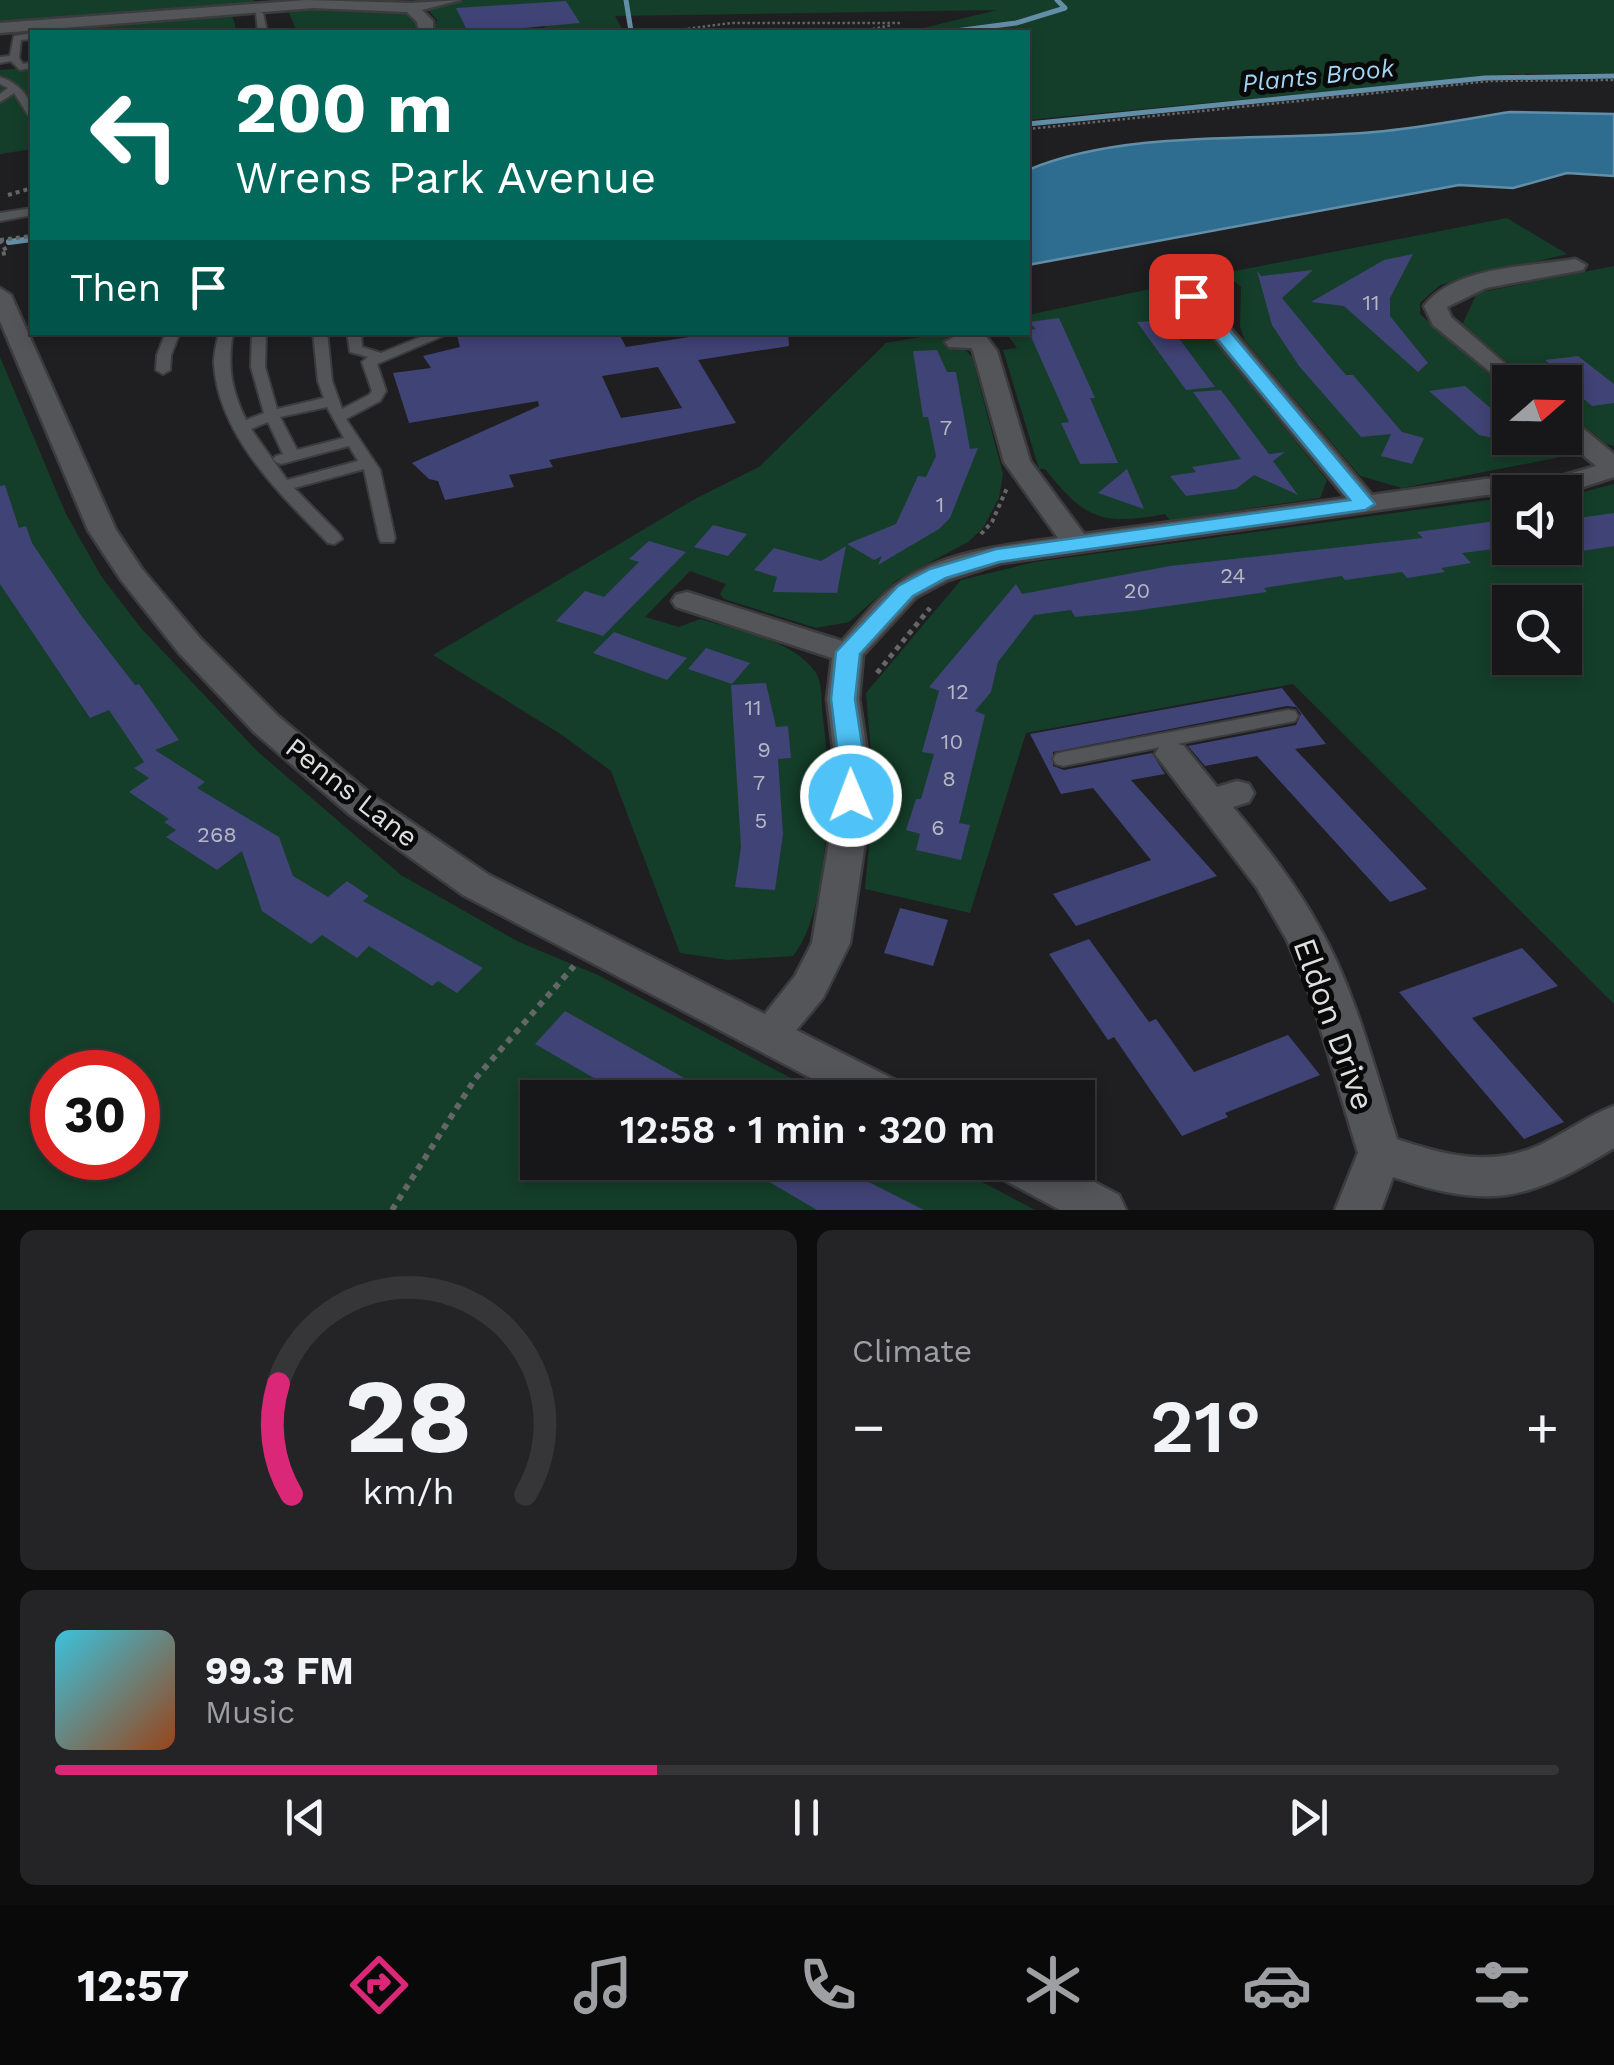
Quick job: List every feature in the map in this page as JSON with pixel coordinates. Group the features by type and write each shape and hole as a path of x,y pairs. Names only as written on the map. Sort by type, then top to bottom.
{"street":[{"path":"0,28 313,4 412,8 453,0"},
{"path":"412,8 426,20 426,30"},
{"path":"1494,365 1441,320 1435,306 1442,295 1576,265"},
{"name":"Penns Lane","path":"0,295 102,530 190,646 266,724 361,805 476,885 856,1080"},
{"path":"1191,296 1365,504"},
{"path":"978,340 986,352 1017,462 1077,544"},
{"path":"769,1034 810,987 831,943 849,829 852,764 844,670 848,652 898,598 938,574 996,556 1485,487 1532,491 1570,486 1614,467 1582,440"},
{"path":"687,600 848,652"},
{"name":"Eldon Drive","path":"1168,747 1223,797 1305,936 1332,1000 1380,1154"},
{"path":"1358,1210 1380,1154 1461,1178 1508,1178 1546,1165 1614,1124"},
{"path":"1048,1180 1104,1210"}],"lane":[{"path":"259,13 263,30"},
{"path":"30,36 17,38 14,58 20,66 30,65"},
{"path":"0,60 14,58"},
{"path":"0,80 30,91"},
{"path":"0,98 14,87"},
{"path":"14,87 30,111"},
{"path":"0,217 30,212"},
{"path":"163,370 171,335"},
{"path":"226,335 220,370 242,427 282,486 334,538"},
{"path":"259,335 254,364 292,456"},
{"path":"320,335 325,381 335,409 368,463 387,538"},
{"path":"354,335 354,348 381,357"},
{"path":"242,427 272,415 335,409 375,398 379,391 369,362 438,335"},
{"path":"267,462 353,440"},
{"path":"282,486 368,463"},
{"path":"1063,759 1168,747 1288,716"}],"path":[{"path":"678,30 731,23 900,23 867,30"},
{"path":"1030,129 1491,81 1614,80"},
{"path":"0,197 30,189"},
{"path":"0,254 7,253 0,240 30,236"},
{"path":"978,537 992,522 1017,462"},
{"path":"845,712 930,608"},
{"path":"392,1210 474,1079 592,945"}],"green space":[{"path":"0,0 253,0 258,5 0,25"},
{"path":"461,0 1614,0 1614,73 1513,74 1030,120 1030,30 915,30 997,10 615,16 623,30 542,30 548,24 528,22 530,30 434,30 437,20 427,9"},
{"path":"287,8 403,11 412,16 416,27 296,30"},
{"path":"232,15 236,30 86,30"},
{"path":"30,67 30,149 0,154 0,70"},
{"path":"1507,218 1567,254 1440,285 1420,303 1420,314 1492,377 1492,455 1561,457 1402,488 1360,476 1245,341 1240,327 1241,287 1225,273"},
{"path":"1614,266 1614,446 1582,424 1582,365 1511,365 1462,325 1477,293"},
{"path":"1155,288 1169,306 1186,307 1327,480 1320,498 1170,520 1165,514 1109,518 1084,508 1045,469 1039,469 1003,350 1017,348 1007,335 1030,335 1030,315"},
{"path":"945,335 951,349 965,350 972,357 1003,474 999,498 983,528 968,542 897,580 849,622 816,628 724,599 720,594 726,584 690,571 645,617 679,627 700,619 780,644 806,662 816,673 821,688 827,774 825,842 815,908 806,935 793,956 728,960 680,953 611,771 562,735 433,655 693,500 759,467 886,343"},
{"path":"0,357 66,514 101,576 140,627 257,751 401,875 519,942 598,975 794,1080 520,1080 520,1180 978,1180 1035,1210 0,1210"},
{"path":"1614,484 1614,1004 1293,684 1026,733 970,913 865,889 874,788 866,693 961,580 1035,562 1489,500 1492,565 1582,565 1582,492"}],"water":[{"path":"1510,112 1614,114 1614,176 1567,173 1513,188 1459,185 1030,265 1030,169 1067,157 1153,142 1391,130"}],"building":[{"path":"566,1 580,23 467,30 456,8"},
{"path":"1413,254 1390,298 1390,316 1428,363 1418,372 1344,306 1311,302 1384,260"},
{"path":"1313,270 1282,298 1346,375 1353,375 1402,432 1424,438 1412,464 1381,456 1391,434 1361,437 1299,366 1272,325 1257,271 1261,276"},
{"path":"1059,318 1095,398 1090,398 1118,463 1080,464 1061,423 1069,422 1030,334 1030,330 1036,329 1030,322"},
{"path":"1164,320 1215,387 1186,390 1137,322"},
{"path":"457,335 620,335 626,347 702,335 788,335 789,346 698,360 736,423 549,460 553,467 509,475 514,487 445,500 438,481 429,479 412,463 539,406 538,401 409,423 393,373 431,368 423,356 460,347","holes":["658,367 682,408 621,418 602,376"]},
{"path":"937,350 947,372 956,372 970,449 978,448 950,518 939,529 878,565 882,556 874,560 847,544 896,524 918,476 926,477 936,456 928,417 923,417 913,351"},
{"path":"1578,356 1614,384 1614,403 1592,406 1582,398 1582,365 1551,365 1545,360"},
{"path":"1465,386 1492,409 1492,438 1479,435 1429,391"},
{"path":"1221,390 1269,454 1285,452 1273,461 1298,495 1254,475 1236,489 1186,496 1170,476 1196,472 1192,467 1241,459 1193,392"},
{"path":"1127,469 1144,509 1098,493"},
{"path":"5,485 19,528 26,526 32,543 80,614 135,685 139,684 179,740 155,750 205,782 197,788 279,837 293,876 328,897 347,881 369,896 363,901 483,968 457,993 438,981 432,986 369,946 357,958 322,935 311,944 262,911 242,851 217,870 166,837 176,830 164,822 169,819 129,792 149,778 134,768 144,762 109,710 90,718 0,584 0,486"},
{"path":"1614,513 1614,546 1582,551 1582,518"},
{"path":"1492,522 1492,549 1462,553 1471,563 1441,568 1445,572 1407,578 1402,572 1345,580 1342,576 1264,588 1267,592 1133,611 1075,617 1071,610 1034,615 998,662 991,692 975,711 985,715 959,823 970,825 961,860 916,850 920,834 906,830 916,799 921,799 934,754 922,752 939,691 929,687 1016,584 1022,594 1170,566 1423,538 1417,532"},
{"path":"713,525 747,534 728,556 694,547"},
{"path":"649,541 686,552 603,636 556,621 585,591 604,597 639,562 629,559"},
{"path":"846,546 837,593 773,592 777,577 754,570 774,548 821,561"},
{"path":"614,632 687,658 667,680 593,653"},
{"path":"706,648 750,663 732,684 688,669"},
{"path":"766,683 776,727 788,726 791,758 778,759 783,834 775,890 735,887 741,847 731,685"},
{"path":"1282,688 1326,744 1295,749 1427,889 1390,902 1257,756 1205,766 1188,746 1296,725 1301,714 1296,707 1287,706 1053,752 1053,766 1064,770 1152,753 1165,774 1131,780 1217,876 1076,926 1053,894 1151,860 1093,788 1061,794 1030,734"},
{"path":"900,908 948,920 933,966 884,953"},
{"path":"1089,939 1149,1022 1156,1019 1194,1072 1288,1035 1320,1075 1225,1113 1228,1117 1182,1136 1114,1037 1108,1040 1049,954"},
{"path":"1522,948 1558,986 1472,1018 1564,1122 1524,1139 1399,992"},
{"path":"565,1011 688,1080 597,1080 535,1044"},
{"path":"766,1180 865,1180 924,1210 817,1210"}],"waterway":[{"path":"626,0 631,30"},
{"path":"963,30 1016,23 1065,8 1057,0"},
{"name":"Plants Brook","path":"1030,124 1485,78 1614,76"},
{"name":"Plants Brook","path":"9,242 30,239"}],"route":[{"path":"851,796 852,764 843,699 848,652 906,591 938,574 996,556 1365,504 1191,296"}]}
